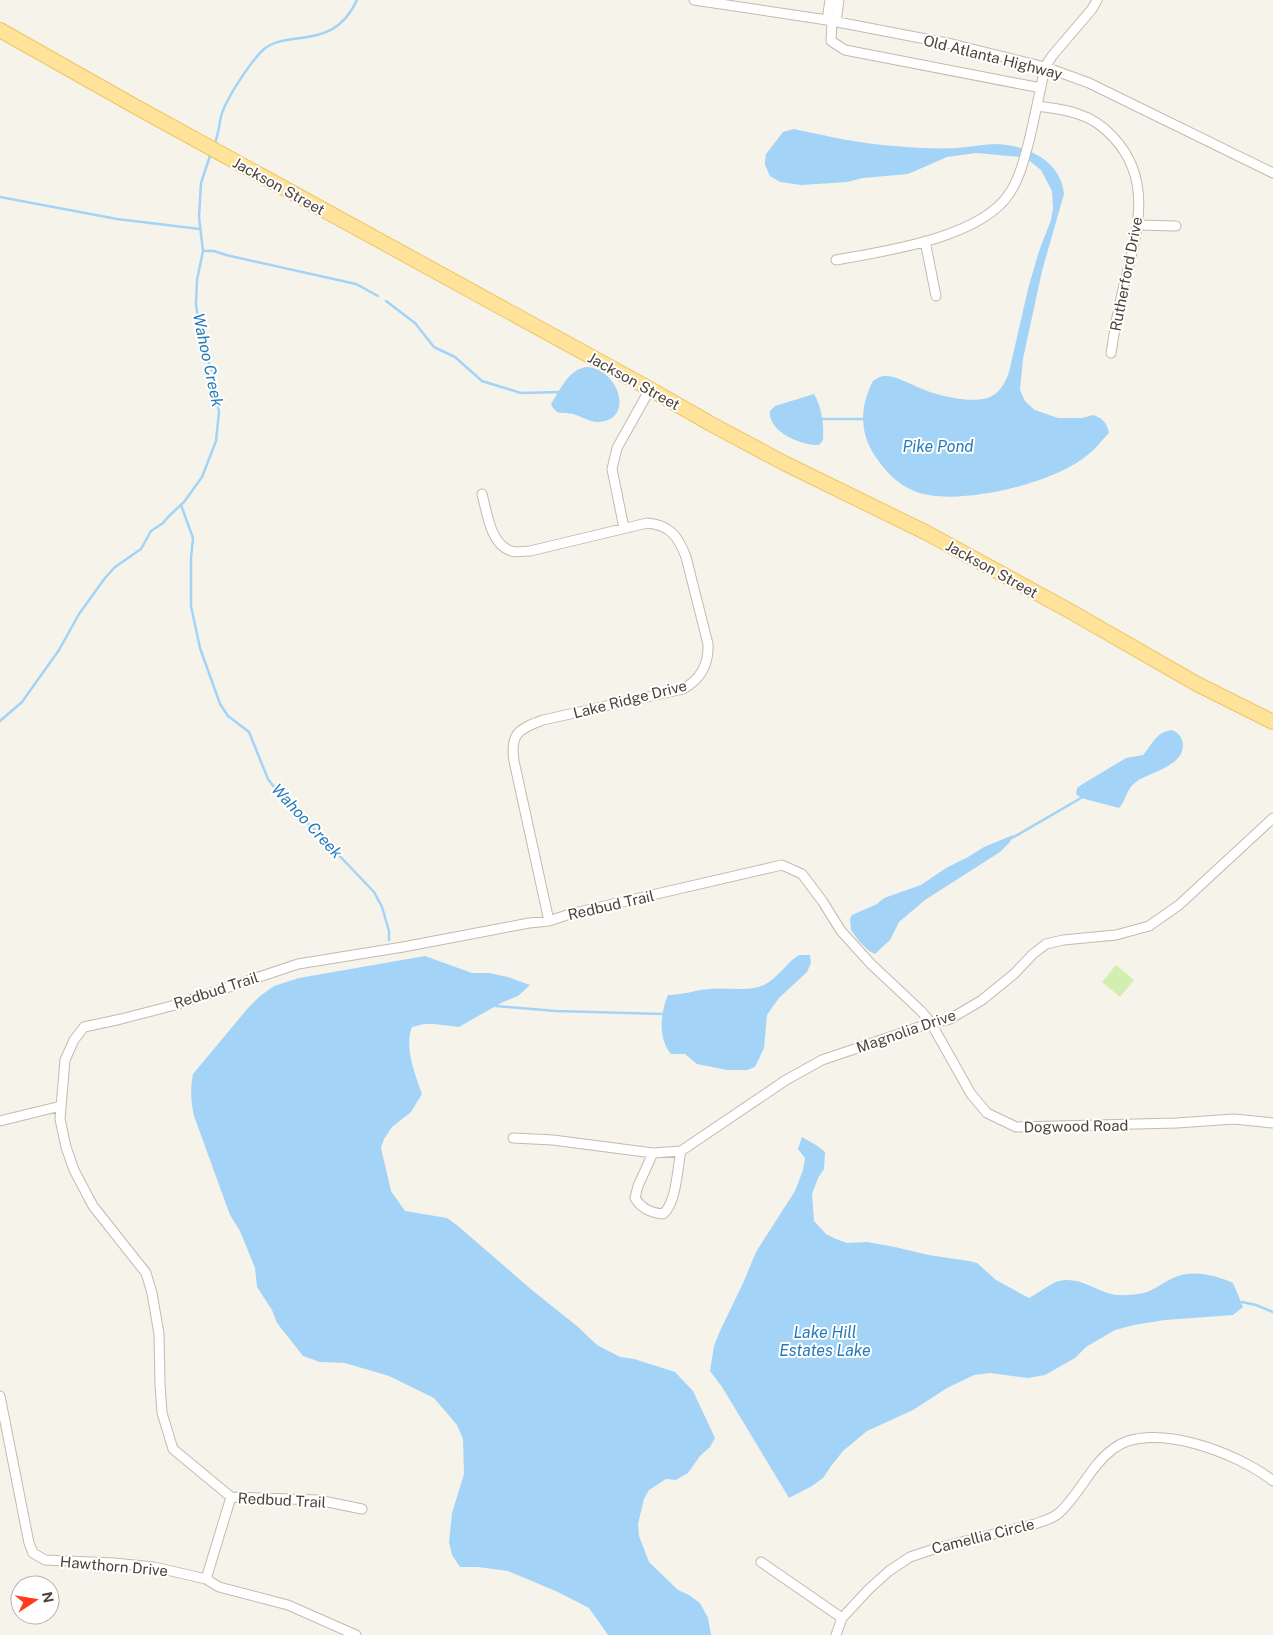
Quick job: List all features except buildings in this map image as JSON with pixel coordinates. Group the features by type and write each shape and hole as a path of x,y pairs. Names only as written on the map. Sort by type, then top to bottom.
{"main road":[{"name":"Jackson Street","path":"0,30 138,108 784,463 927,533 1068,610 1197,684 1273,722"}],"street":[{"name":"Old Atlanta Highway","path":"694,0 832,22 952,44 1046,67 1089,83 1273,173"},
{"path":"830,0 831,41 845,50 1041,88"},
{"path":"832,22 839,0"},
{"path":"836,260 926,241 972,225 985,218 999,206 1009,194 1021,170 1046,67 1052,56 1092,9 1097,0"},
{"name":"Rutherford Drive","path":"1037,106 1079,114 1095,122 1123,148 1132,164 1139,199 1138,224 1117,314 1111,353"},
{"path":"1138,224 1176,226"},
{"path":"926,241 936,296"},
{"path":"624,528 612,469 616,448 650,389"},
{"name":"Lake Ridge Drive","path":"482,494 491,528 501,545 512,552 530,551 647,523 659,524 668,528 676,537 686,557 708,644 709,655 700,676 684,689 543,720 518,732 513,740 514,761 549,921"},
{"name":"Magnolia Drive","path":"513,1138 553,1140 653,1153 681,1151 786,1080 822,1060 931,1023 950,1019 982,1000 1014,974 1033,954 1046,944 1064,940 1134,932 1149,926 1163,918 1185,900 1273,818"},
{"name":"Redbud Trail","path":"362,1509 318,1500 231,1497 173,1449 162,1413 160,1334 146,1273 87,1196 74,1170 66,1147 60,1119 65,1060 74,1040 84,1027 175,1004 298,964 549,921 570,914 782,865 802,874 823,902 841,931 871,964 921,1011 931,1023"},
{"name":"Dogwood Road","path":"931,1023 971,1094 987,1113 1016,1127 1176,1123 1234,1119 1273,1123"},
{"path":"0,1121 61,1106"},
{"path":"653,1153 638,1186 635,1198 643,1208 663,1214 669,1209 675,1189 681,1151"},
{"name":"Hawthorn Drive","path":"0,1396 28,1543 33,1552 45,1560 154,1567 206,1579 219,1587 288,1605 356,1635"},
{"name":"Camellia Circle","path":"836,1635 842,1618 882,1577 910,1557 937,1548 1035,1524 1058,1514 1077,1493 1100,1461 1114,1448 1130,1440 1152,1437 1195,1444 1230,1456 1258,1470 1273,1481"},
{"path":"206,1579 231,1497"},
{"path":"761,1562 842,1618"}],"green space":[{"path":"1116,965 1134,980 1120,997 1102,982"}],"water":[{"name":"Pike Pond","path":"794,129 857,142 882,145 961,148 993,144 1009,145 1031,152 1050,164 1062,182 1064,194 1042,271 1023,359 1020,390 1025,401 1035,410 1058,418 1082,418 1093,415 1102,419 1109,433 1091,452 1070,467 1050,476 1027,484 977,495 932,496 914,491 902,485 887,472 870,447 864,428 864,409 873,381 882,376 892,377 930,392 970,400 985,399 1001,388 1009,372 1028,289 1039,251 1051,220 1053,208 1052,191 1041,170 1027,159 976,153 947,157 908,174 863,178 847,182 801,185 780,182 770,176 765,165 766,154 783,132"},
{"path":"586,367 598,370 614,384 619,404 617,413 610,419 599,422 573,414 560,413 551,404 569,377 579,369"},
{"path":"814,394 821,410 823,422 823,440 819,445 804,443 787,436 774,425 770,411 775,406"},
{"path":"1172,730 1177,732 1183,742 1182,752 1172,764 1136,782 1130,788 1119,808 1081,798 1076,794 1077,788 1081,785 1126,758 1143,755 1158,736"},
{"path":"1013,835 1010,842 1000,852 925,900 899,922 890,940 875,954 859,941 851,930 850,919 852,915 877,904 884,898 921,885 946,868 984,847"},
{"path":"799,955 810,955 811,963 807,972 779,998 767,1015 764,1048 755,1067 747,1070 727,1070 697,1064 685,1054 671,1054 662,1033 663,1010 668,995 710,989 758,987 774,978"},
{"path":"425,956 472,973 489,973 530,985 518,996 501,1003 459,1027 424,1024 412,1027 409,1043 410,1052 422,1094 411,1112 392,1127 384,1139 381,1148 391,1191 405,1211 447,1218 458,1226 597,1345 620,1357 634,1359 675,1372 693,1391 715,1438 710,1447 700,1456 688,1473 676,1480 666,1479 649,1490 644,1499 638,1524 639,1536 649,1562 678,1590 700,1603 708,1618 711,1635 608,1635 589,1608 558,1592 508,1571 460,1567 452,1555 449,1542 452,1513 464,1474 463,1439 457,1425 434,1398 389,1376 345,1363 320,1362 303,1356 277,1323 272,1310 257,1287 255,1268 240,1231 230,1215 194,1116 191,1095 193,1074 248,1008 274,986 299,978"},
{"name":"Lake Hill Estates Lake","path":"802,1137 825,1152 824,1169 818,1178 812,1194 814,1221 826,1234 836,1239 847,1243 867,1242 977,1263 996,1280 1029,1298 1056,1282 1064,1280 1078,1281 1111,1294 1128,1295 1147,1292 1180,1275 1203,1274 1233,1283 1243,1307 1233,1315 1165,1320 1115,1330 1086,1347 1075,1358 1045,1375 1028,1378 990,1373 974,1375 947,1388 913,1410 867,1431 843,1451 823,1478 789,1498 722,1387 710,1371 714,1346 756,1252 795,1191 803,1170 805,1158 798,1149"}],"waterway":[{"name":"Wahoo Creek","path":"215,143 222,113 229,98 234,88 259,54 270,45 278,42 314,36 331,30 339,25 352,10 357,0"},
{"name":"Wahoo Creek","path":"0,721 22,702 59,650 79,614 105,578 115,567 141,549 151,531 163,523 184,502 202,477 216,441 219,412 212,372 201,340 196,304 197,280 203,251 199,217 201,183 210,156"},
{"path":"0,197 117,219 200,229"},
{"path":"203,251 214,251 356,284 378,296"},
{"path":"386,301 415,323 434,347 455,357 482,381 521,393 559,392"},
{"path":"822,419 863,419"},
{"name":"Wahoo Creek","path":"181,505 193,538 191,606 200,648 220,704 228,716 249,732 268,779 287,804 314,829 374,892 382,907 389,931 389,940"},
{"path":"1012,838 1081,798"},
{"path":"496,1006 556,1011 663,1014"},
{"path":"1242,1302 1273,1312"}]}
